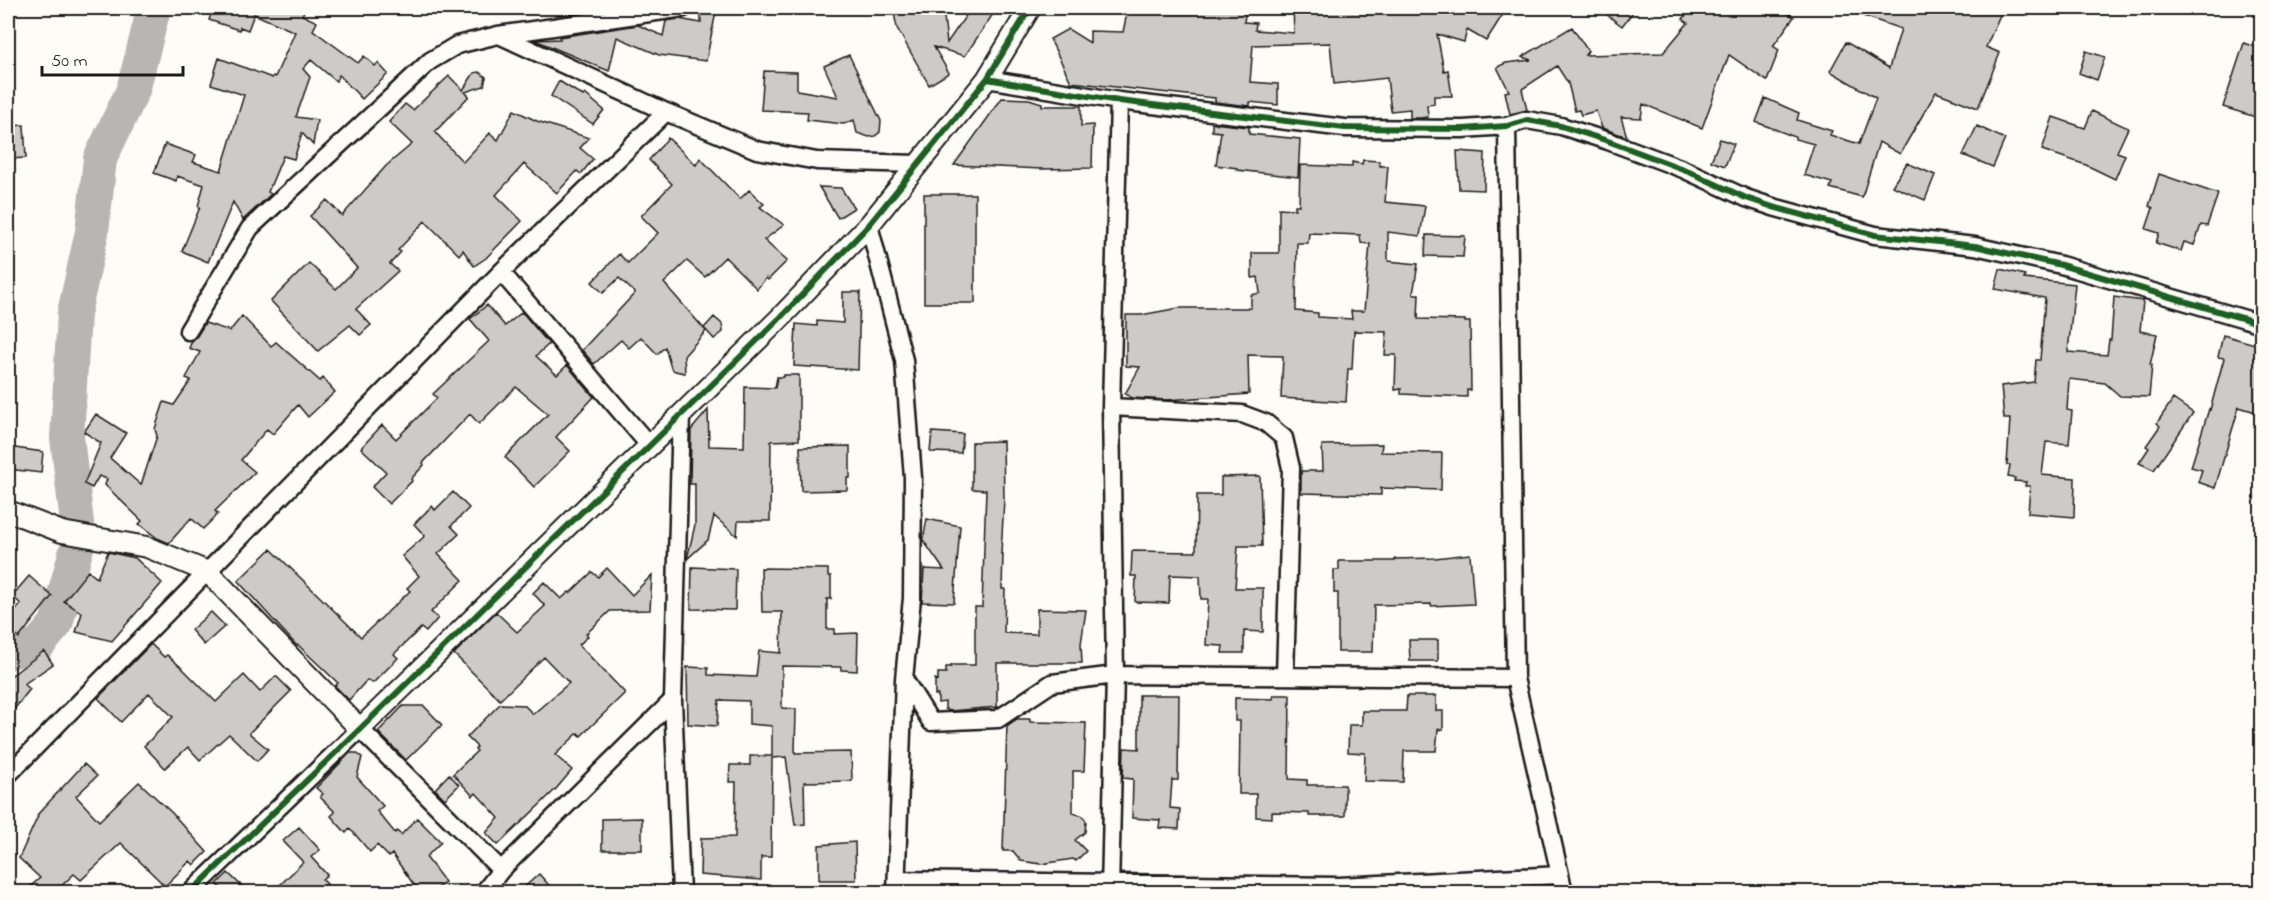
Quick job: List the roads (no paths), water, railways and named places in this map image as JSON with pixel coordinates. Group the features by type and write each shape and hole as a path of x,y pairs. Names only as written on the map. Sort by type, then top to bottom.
{"street":[{"path":"188,331 250,228 430,61 457,45 498,35 684,8"},
{"path":"190,892 779,319 869,225 987,79 1030,8"},
{"path":"498,35 666,112 757,150 817,161 917,164"},
{"path":"987,79 1119,100 1345,128 1463,129 1507,126 1527,120 1561,126 1683,169 1746,198 1773,207 1875,235 1976,246 2061,265 2262,324"},
{"path":"1110,888 1115,675 1111,407 1119,100"},
{"path":"8,775 501,272 666,112"},
{"path":"1507,126 1515,678 1564,892"},
{"path":"869,225 904,360 912,466 912,598 904,679 896,886 1110,888 1339,886 1560,875"},
{"path":"501,272 649,445"},
{"path":"1111,407 1242,414 1266,423 1284,438 1292,468 1285,676"},
{"path":"681,414 673,700 681,892"},
{"path":"8,512 62,532 147,547 208,572 501,870"},
{"path":"904,679 931,722 998,719 1052,683 1115,675 1515,678"},
{"path":"484,892 501,870 673,700"}],"waterway":[{"path":"8,653 39,644 56,624 79,540 67,438 74,313 92,232 100,159 133,90 154,8"}]}
